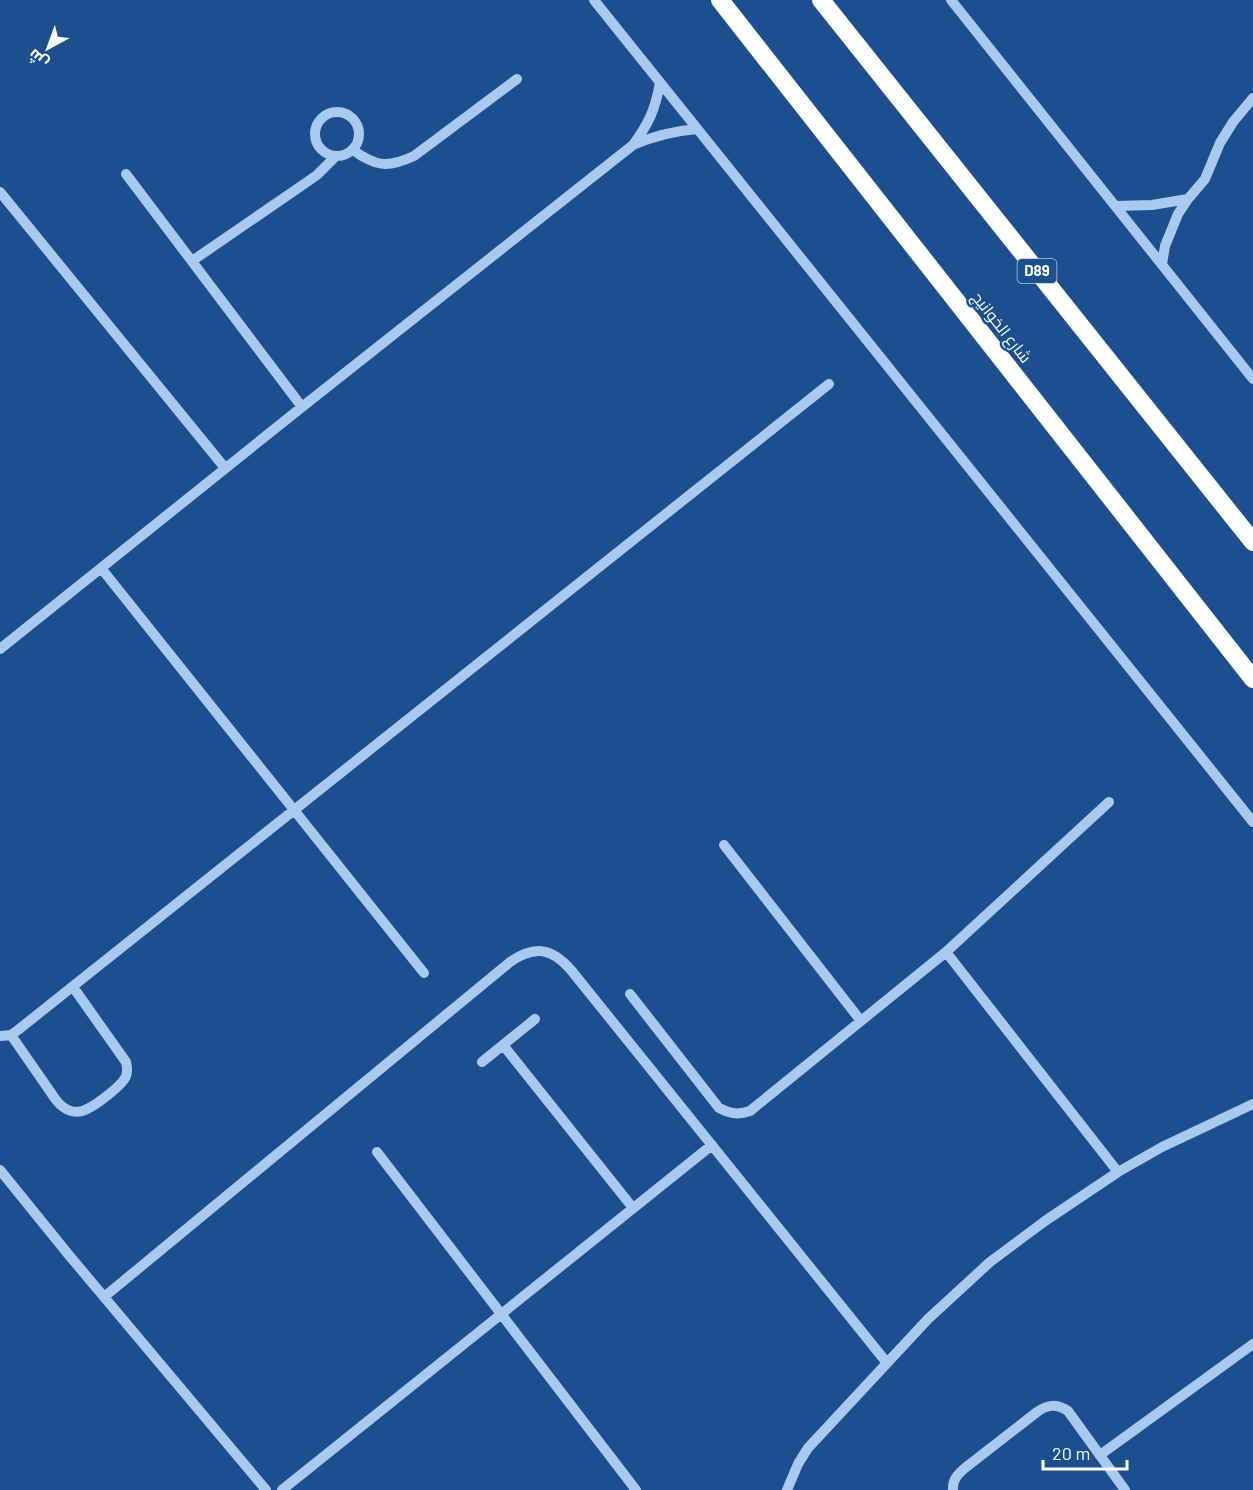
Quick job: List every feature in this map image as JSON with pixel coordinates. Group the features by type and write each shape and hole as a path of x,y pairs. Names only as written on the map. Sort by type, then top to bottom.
{"highway":[{"name":"شارع الخوانيج","path":"720,0 1253,679"},
{"name":"D89","path":"821,0 1253,542"}],"street":[{"path":"594,0 1253,822"},
{"path":"951,0 1253,379"},
{"path":"353,150 366,160 382,164 399,163 414,156 517,79"},
{"path":"633,145 646,127 656,105 660,83"},
{"path":"1162,264 1165,246 1178,214 1205,179 1233,122 1253,98"},
{"path":"338,112 348,115 355,122 359,132 358,141 353,150 345,156 335,157 325,154 318,147 314,138 315,128 320,119 338,112"},
{"path":"0,649 302,406 633,145 653,136 697,129"},
{"path":"192,261 307,182 335,157"},
{"path":"126,174 302,406"},
{"path":"0,192 225,468"},
{"path":"1116,206 1152,205 1188,199"},
{"path":"73,987 126,1062 127,1069 123,1082 83,1111 72,1112 63,1108 5,1036 73,987 829,384"},
{"path":"101,568 424,973"},
{"path":"630,994 719,1108 729,1113 740,1114 750,1111 946,952 1109,802"},
{"path":"724,845 861,1021"},
{"path":"104,1297 510,962 521,954 536,951 550,953 562,959 887,1363"},
{"path":"946,952 1118,1172"},
{"path":"482,1062 535,1019"},
{"path":"502,1045 633,1208"},
{"path":"787,1490 808,1448 928,1319 990,1262 1045,1221 1118,1172 1162,1147 1253,1104"},
{"path":"282,1490 712,1145"},
{"path":"377,1152 636,1490"},
{"path":"0,1170 266,1490"},
{"path":"1100,1455 1253,1344"},
{"path":"953,1490 957,1476 965,1468 1044,1407 1053,1405 1068,1411 1125,1490"}]}
